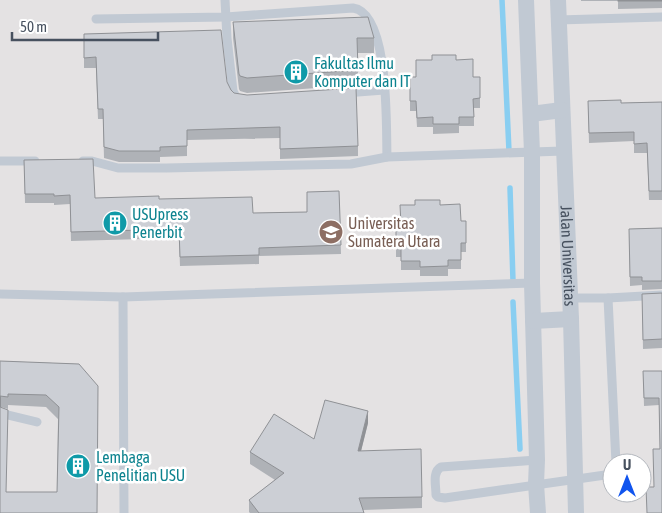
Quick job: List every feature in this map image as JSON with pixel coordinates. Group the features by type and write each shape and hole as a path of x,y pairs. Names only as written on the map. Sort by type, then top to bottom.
{"street":[{"name":"Jalan Universitas","path":"526,0 532,153 532,283 538,513"},
{"name":"Jalan Universitas","path":"558,0 571,319 576,513"},
{"path":"530,114 562,110"},
{"path":"534,321 571,319"}],"lane":[{"path":"225,0 233,91 236,97 247,99"},
{"path":"96,19 226,17 353,8 361,10 366,14 374,28 381,51 386,157"},
{"path":"558,20 662,17"},
{"path":"335,93 384,90"},
{"path":"73,161 92,161 118,168 166,168 350,164 369,162 386,157 563,151"},
{"path":"0,161 46,161"},
{"path":"0,294 123,297 532,283"},
{"path":"570,298 662,295"},
{"path":"123,297 124,513"},
{"path":"608,298 616,453"},
{"path":"0,414 38,422"},
{"path":"537,460 438,468 435,473 436,495 445,498 602,476"}],"shaded area":[{"name":"Universitas Sumatera Utara","path":"0,0 662,0 662,513 0,513"}],"building":[{"path":"662,0 662,1 618,1"},
{"name":"Fakultas Ilmu Komputer dan IT","path":"368,17 374,38 357,38 358,70 247,78 239,74 233,22"},
{"path":"221,30 227,82 234,93 247,95 356,88 358,146 280,149 280,127 187,130 187,146 160,147 160,151 119,151 104,147 103,109 98,109 96,57 84,58 84,34"},
{"path":"432,55 456,55 456,60 473,59 473,77 480,77 480,98 473,99 474,117 459,117 459,124 433,124 433,117 417,118 416,101 410,101 410,77 416,77 416,60 432,60"},
{"path":"621,100 621,103 662,102 662,191 649,191 647,143 634,144 634,132 589,133 588,101"},
{"path":"93,159 95,198 159,196 159,199 252,197 253,213 307,212 307,192 339,191 341,245 259,248 259,255 180,257 179,229 71,232 70,195 25,194 24,160"},
{"path":"415,200 440,200 440,205 460,204 461,221 466,221 466,243 461,243 461,260 448,260 448,266 420,267 420,261 401,261 401,247 396,247 396,224 401,224 400,205 415,205"},
{"path":"662,228 662,281 642,281 642,277 630,277 629,229"},
{"path":"662,293 662,339 643,340 642,294"},
{"name":"Lembaga Penelitian USU","path":"0,361 79,364 98,386 97,513 0,513 0,407 8,410 6,492 57,492 59,407 46,395 8,394 8,397 0,396"},
{"path":"643,371 662,371 662,513 647,513 647,503 652,503 652,487 654,487 653,449 660,449 659,398 644,398"},
{"path":"325,400 368,411 358,451 421,449 422,497 359,498 364,513 259,513 249,500 284,473 250,452 274,414 314,439"}],"waterway":[{"path":"502,0 509,151"},
{"path":"510,188 513,281"},
{"path":"513,302 520,449"}],"place":[{"name":"Fakultas Ilmu Komputer dan IT","path":"296,72"},
{"name":"USUpress Penerbit","path":"115,223"},
{"name":"Universitas Sumatera Utara","path":"331,232"},
{"name":"Lembaga Penelitian USU","path":"78,466"}]}
